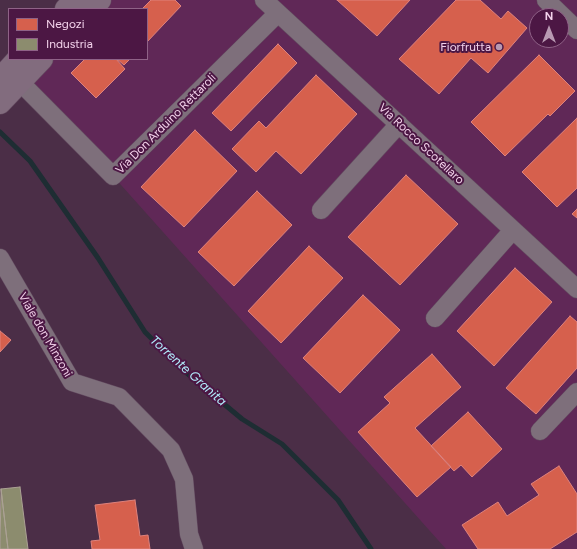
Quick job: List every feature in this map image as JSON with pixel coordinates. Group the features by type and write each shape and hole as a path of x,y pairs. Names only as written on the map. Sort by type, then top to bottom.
{"main road":[{"path":"67,8 75,0"},
{"path":"92,8 100,0"},
{"path":"6,91 18,60"},
{"path":"6,91 41,60"}],"street":[{"name":"Via Rocco Scotellaro","path":"264,0 577,288"},
{"path":"546,0 577,30"},
{"name":"Via Don Arduino Rettaroli","path":"6,91 113,176 278,12"},
{"path":"321,210 399,124"},
{"path":"435,318 513,230"},
{"name":"Viale don Minzoni","path":"0,258 72,382 119,397 171,450 184,479 189,534 194,549"},
{"path":"540,431 577,392"}],"shaded area":[{"path":"100,0 577,0 577,549 446,549 113,176 20,82 41,60 148,60 148,8 92,8"}],"building: Negozi":[{"path":"151,0 175,0 181,6 148,41 148,8 143,8"},
{"path":"337,0 410,0 377,36"},
{"path":"456,0 480,0 501,19 508,11 527,28 488,73 471,58 439,94 399,59"},
{"path":"278,44 297,63 231,131 212,113"},
{"path":"539,55 575,91 550,116 548,114 505,156 471,122"},
{"path":"84,60 117,60 125,69 96,98 71,73"},
{"path":"118,60 129,60 124,65"},
{"path":"316,75 357,114 301,174 276,151 256,172 232,149 259,121 266,128"},
{"path":"577,118 577,188 557,207 522,172"},
{"path":"195,130 237,171 184,227 141,187"},
{"path":"406,175 458,224 400,285 348,237"},
{"path":"257,191 292,225 234,286 198,252"},
{"path":"577,209 577,218 572,214"},
{"path":"309,246 343,278 281,343 248,311"},
{"path":"515,268 552,302 494,366 457,331"},
{"path":"363,295 400,330 340,393 303,358"},
{"path":"570,316 577,322 577,368 536,414 506,388"},
{"path":"0,331 11,340 0,352"},
{"path":"432,354 461,387 415,428 451,467 417,497 358,432 390,403 384,397"},
{"path":"468,412 502,449 472,477 461,465 454,471 431,446"},
{"path":"559,466 577,494 577,532 550,549 478,549 462,525 498,502 507,516 539,495 531,484"},
{"path":"135,500 140,536 148,535 150,549 92,549 91,541 100,540 95,505"}],"building: Industria":[{"path":"20,487 28,549 8,549 1,489"},
{"path":"1,489 8,549 0,549"}],"waterway":[{"name":"Torrente Granita","path":"0,132 30,161 98,258 145,332 182,369 242,419 282,444 338,500 371,549"}],"place":[{"name":"Fiorfrutta","path":"499,47"}]}
